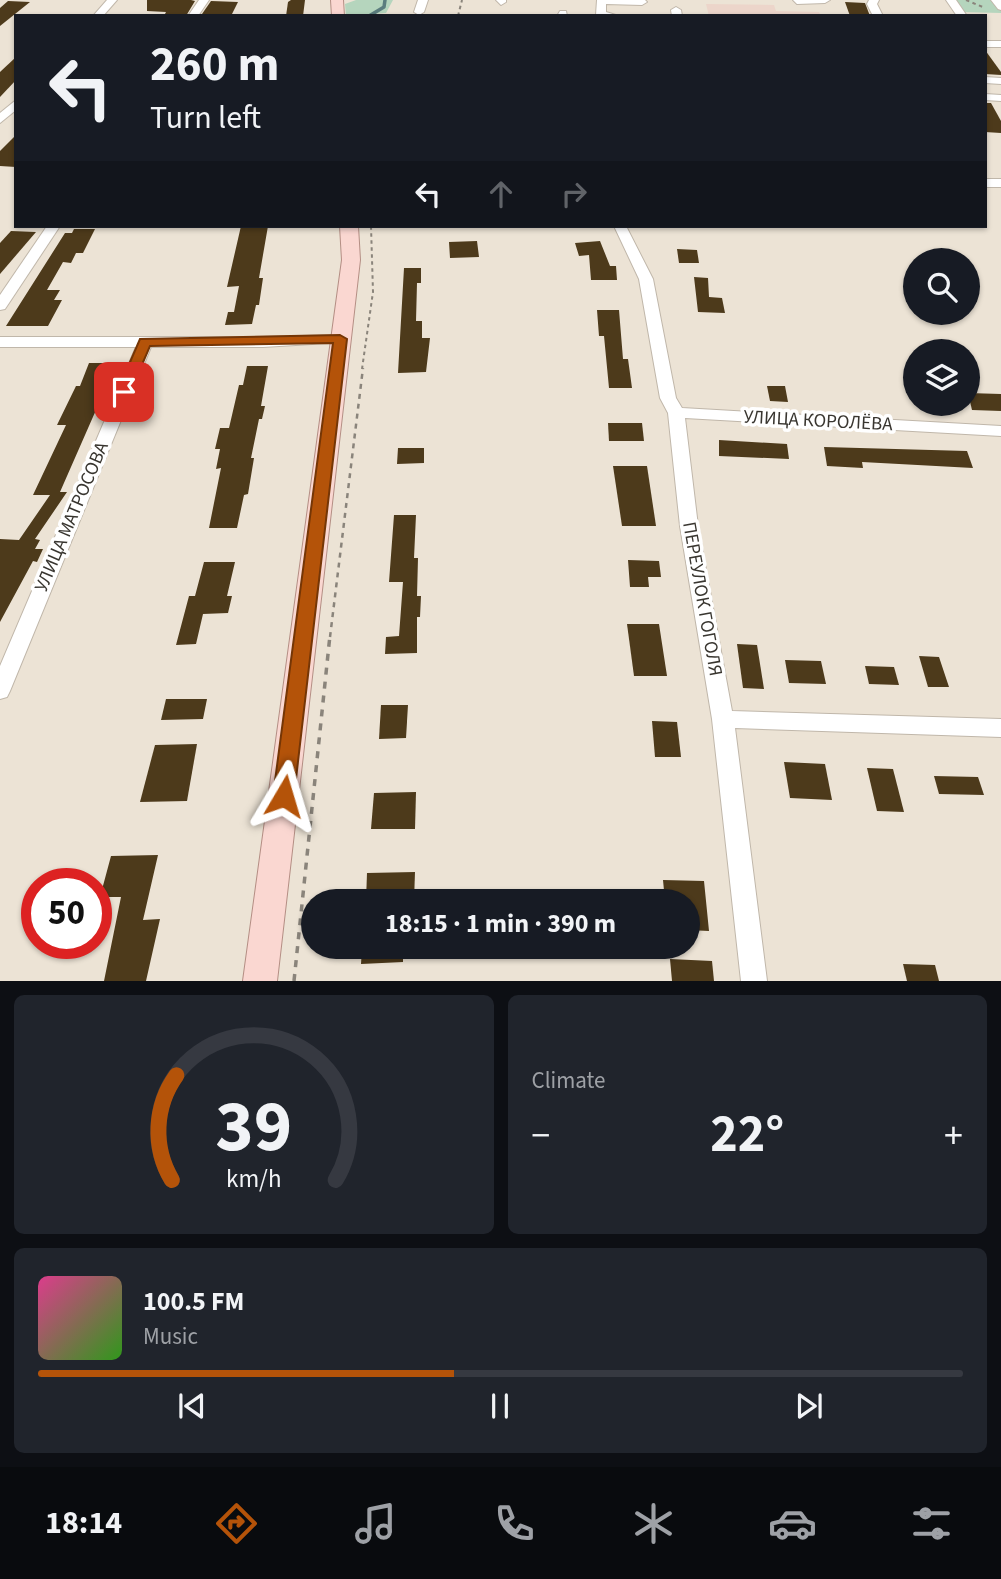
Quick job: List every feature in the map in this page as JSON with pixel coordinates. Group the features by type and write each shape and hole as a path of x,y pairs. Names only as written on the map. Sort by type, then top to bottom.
{"main road":[{"path":"260,981 351,260 349,228"}],"street":[{"path":"100,14 113,0"},
{"path":"419,12 423,0"},
{"path":"797,1 825,0"},
{"path":"996,0 1001,7"},
{"path":"601,14 601,1 642,1"},
{"path":"993,97 1001,109"},
{"path":"0,306 52,228"},
{"name":"ПЕРЕУЛОК ГОГОЛЯ","path":"621,228 646,279 668,398 677,413 689,526 723,719 754,981"},
{"path":"0,342 340,339"},
{"name":"УЛИЦА МАТРОСОВА","path":"0,691 145,342"},
{"name":"УЛИЦА КОРОЛЁВА","path":"677,413 1001,431"},
{"path":"723,719 1001,728"}],"path":[{"path":"966,0 986,8"},
{"path":"294,981 345,497 373,292 371,228"}],"shaded area":[{"path":"706,4 774,5 776,11 820,14 708,14"}],"green space":[{"path":"356,0 393,0 386,13 346,14 345,4"},
{"path":"952,0 1001,0 1001,13 960,12"}],"building":[{"path":"147,0 195,1 187,14 147,11"},
{"path":"305,0 303,14 286,14 288,2"},
{"path":"8,1 30,2 0,26 0,8"},
{"path":"211,1 238,2 232,14 202,14"},
{"path":"845,2 865,3 869,14 849,14"},
{"path":"987,53 1001,72 1001,75 987,74"},
{"path":"14,59 14,82 0,97 0,72"},
{"path":"987,103 991,103 1001,121 1001,133 987,132"},
{"path":"14,137 14,167 0,166 0,151"},
{"path":"241,228 268,228 259,278 263,278 259,305 256,305 252,324 225,325 228,312 234,312 239,286 227,287"},
{"path":"74,229 95,229 83,253 76,253 71,263 63,262 47,290 60,290 54,300 62,300 48,326 6,326 65,233 72,233"},
{"path":"11,231 36,232 0,274 0,243"},
{"path":"477,241 479,257 450,258 449,242"},
{"path":"600,241 610,266 616,266 617,280 591,280 589,255 579,256 575,243"},
{"path":"677,249 697,250 699,263 679,263"},
{"path":"404,268 421,268 421,283 417,283 416,321 422,321 422,338 430,338 426,372 398,373"},
{"path":"694,277 708,278 709,297 722,298 725,313 698,312"},
{"path":"597,310 619,310 623,359 628,359 632,388 609,388 604,336 599,336"},
{"path":"89,363 111,363 96,410 60,492 67,492 35,539 40,540 35,549 43,549 37,562 33,561 0,622 0,539 19,540 50,495 33,495 66,425 57,425 76,386 80,386"},
{"path":"247,366 268,366 261,406 265,406 262,419 259,419 251,458 254,458 248,494 244,495 237,528 209,528 221,468 216,469 220,449 215,449 220,428 229,428 239,385 243,385"},
{"path":"767,386 785,386 788,402 770,401"},
{"path":"980,393 1001,394 1001,411 980,410"},
{"path":"608,423 642,423 644,441 609,441"},
{"path":"719,440 787,444 789,459 719,456"},
{"path":"824,447 967,451 973,468 862,462 863,468 827,466"},
{"path":"398,448 424,448 424,463 397,464"},
{"path":"613,466 647,466 656,526 622,526"},
{"path":"394,515 416,515 414,558 418,558 417,596 421,596 420,617 417,617 417,653 385,654 386,637 399,636 403,582 389,582"},
{"path":"628,560 659,561 661,577 648,577 649,587 630,587"},
{"path":"204,562 235,562 227,596 232,596 228,613 203,614 196,644 176,645 189,596 195,596"},
{"path":"627,624 659,624 667,676 634,676"},
{"path":"737,644 757,645 764,689 743,688"},
{"path":"919,656 939,657 949,687 928,687"},
{"path":"785,660 821,661 826,684 789,683"},
{"path":"865,666 894,667 899,685 869,684"},
{"path":"166,699 207,699 203,719 161,720"},
{"path":"381,705 408,705 406,738 379,739"},
{"path":"652,721 677,722 681,757 655,757"},
{"path":"197,744 187,801 140,802 155,745"},
{"path":"784,762 825,764 832,800 790,798"},
{"path":"867,768 893,769 904,812 877,811"},
{"path":"934,776 978,777 984,795 939,794"},
{"path":"416,792 415,829 371,829 374,793"},
{"path":"158,855 143,920 160,919 146,981 104,981 108,959 112,959 112,941 121,897 112,897 112,868 108,868 111,856"},
{"path":"415,872 414,889 366,889 367,873"},
{"path":"663,880 704,881 709,931 700,931 700,889 664,889"},
{"path":"361,959 403,959 403,962 361,964"},
{"path":"670,959 712,961 714,981 672,981"},
{"path":"903,964 935,965 939,981 907,981"}],"waterway":[{"path":"372,14 384,7 385,0"}],"route":[{"path":"124,392 145,342 340,339 323,497 284,796"}]}
